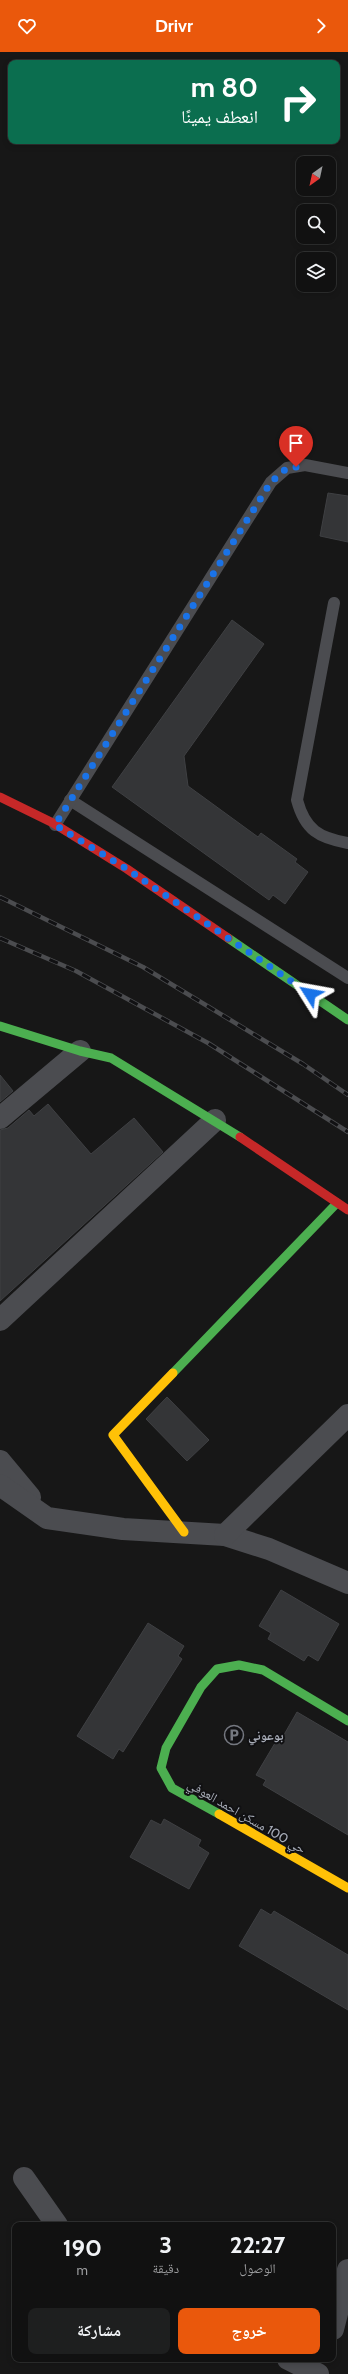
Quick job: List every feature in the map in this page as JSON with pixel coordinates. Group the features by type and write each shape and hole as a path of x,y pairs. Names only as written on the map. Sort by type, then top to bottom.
{"street":[{"path":"0,797 55,825 127,869 348,1020"},
{"path":"0,1026 80,1051 111,1058 215,1120 348,1210"},
{"path":"0,1118 80,1051"},
{"path":"0,1320 215,1120"},
{"path":"184,1532 113,1435 337,1203"},
{"path":"224,1535 348,1415"},
{"path":"0,1461 47,1518"},
{"path":"0,1485 47,1518 123,1529 224,1535 269,1548 348,1583"},
{"name":"حي 100 مسكن احمد العوفي","path":"348,1721 263,1670 239,1665 217,1668 201,1687 166,1748 161,1768 172,1788 348,1888"},
{"path":"24,2178 55,2222"},
{"path":"336,2317 348,2270"},
{"path":"294,2362 318,2374"},
{"path":"321,2374 324,2362"}],"lane":[{"path":"55,825 271,482 287,468 305,465 348,474"},
{"path":"334,603 297,800 306,823 316,833 328,840 348,843"},
{"path":"70,800 348,978"}],"building":[{"path":"328,493 348,496 348,542 320,536"},
{"path":"232,620 264,644 184,756 188,786 258,837 261,833 297,859 295,862 308,872 285,904 273,895 269,900 112,787"},
{"path":"0,1075 13,1091 0,1102"},
{"path":"48,1104 91,1154 134,1118 163,1152 0,1301 0,1130 8,1128 29,1110 34,1116"},
{"path":"167,1397 209,1440 187,1461 146,1419"},
{"path":"281,1590 339,1624 318,1661 308,1655 304,1661 268,1639 271,1633 259,1626"},
{"path":"148,1623 184,1646 178,1656 182,1659 123,1752 119,1749 113,1759 77,1736"},
{"path":"297,1712 348,1742 348,1835 263,1785 266,1780 256,1775 278,1738 281,1740"},
{"path":"164,1819 201,1840 198,1846 209,1853 189,1889 130,1857 151,1820 161,1825"},
{"path":"261,1909 271,1915 274,1911 348,1955 348,2010 239,1946"}],"railway":[{"path":"0,897 143,967 303,1064 348,1095"},
{"path":"0,938 76,971 208,1043 348,1132"}],"traffic: fast":[{"path":"228,938 348,1020"},
{"path":"0,1026 80,1051 111,1058 240,1137"},
{"path":"173,1373 337,1203"},
{"path":"219,1814 172,1788 161,1768 166,1748 201,1687 217,1669 239,1665 263,1670 348,1721"}],"traffic: slow":[{"path":"173,1373 113,1435 184,1532"},
{"path":"219,1814 348,1888"}],"traffic: jam":[{"path":"0,797 53,823 127,869 228,938"},
{"path":"240,1137 348,1210"}],"place":[{"name":"بوعوني","path":"234,1735"}],"route":[{"path":"296,467 287,468 271,482 55,825 127,869 310,994"}]}
